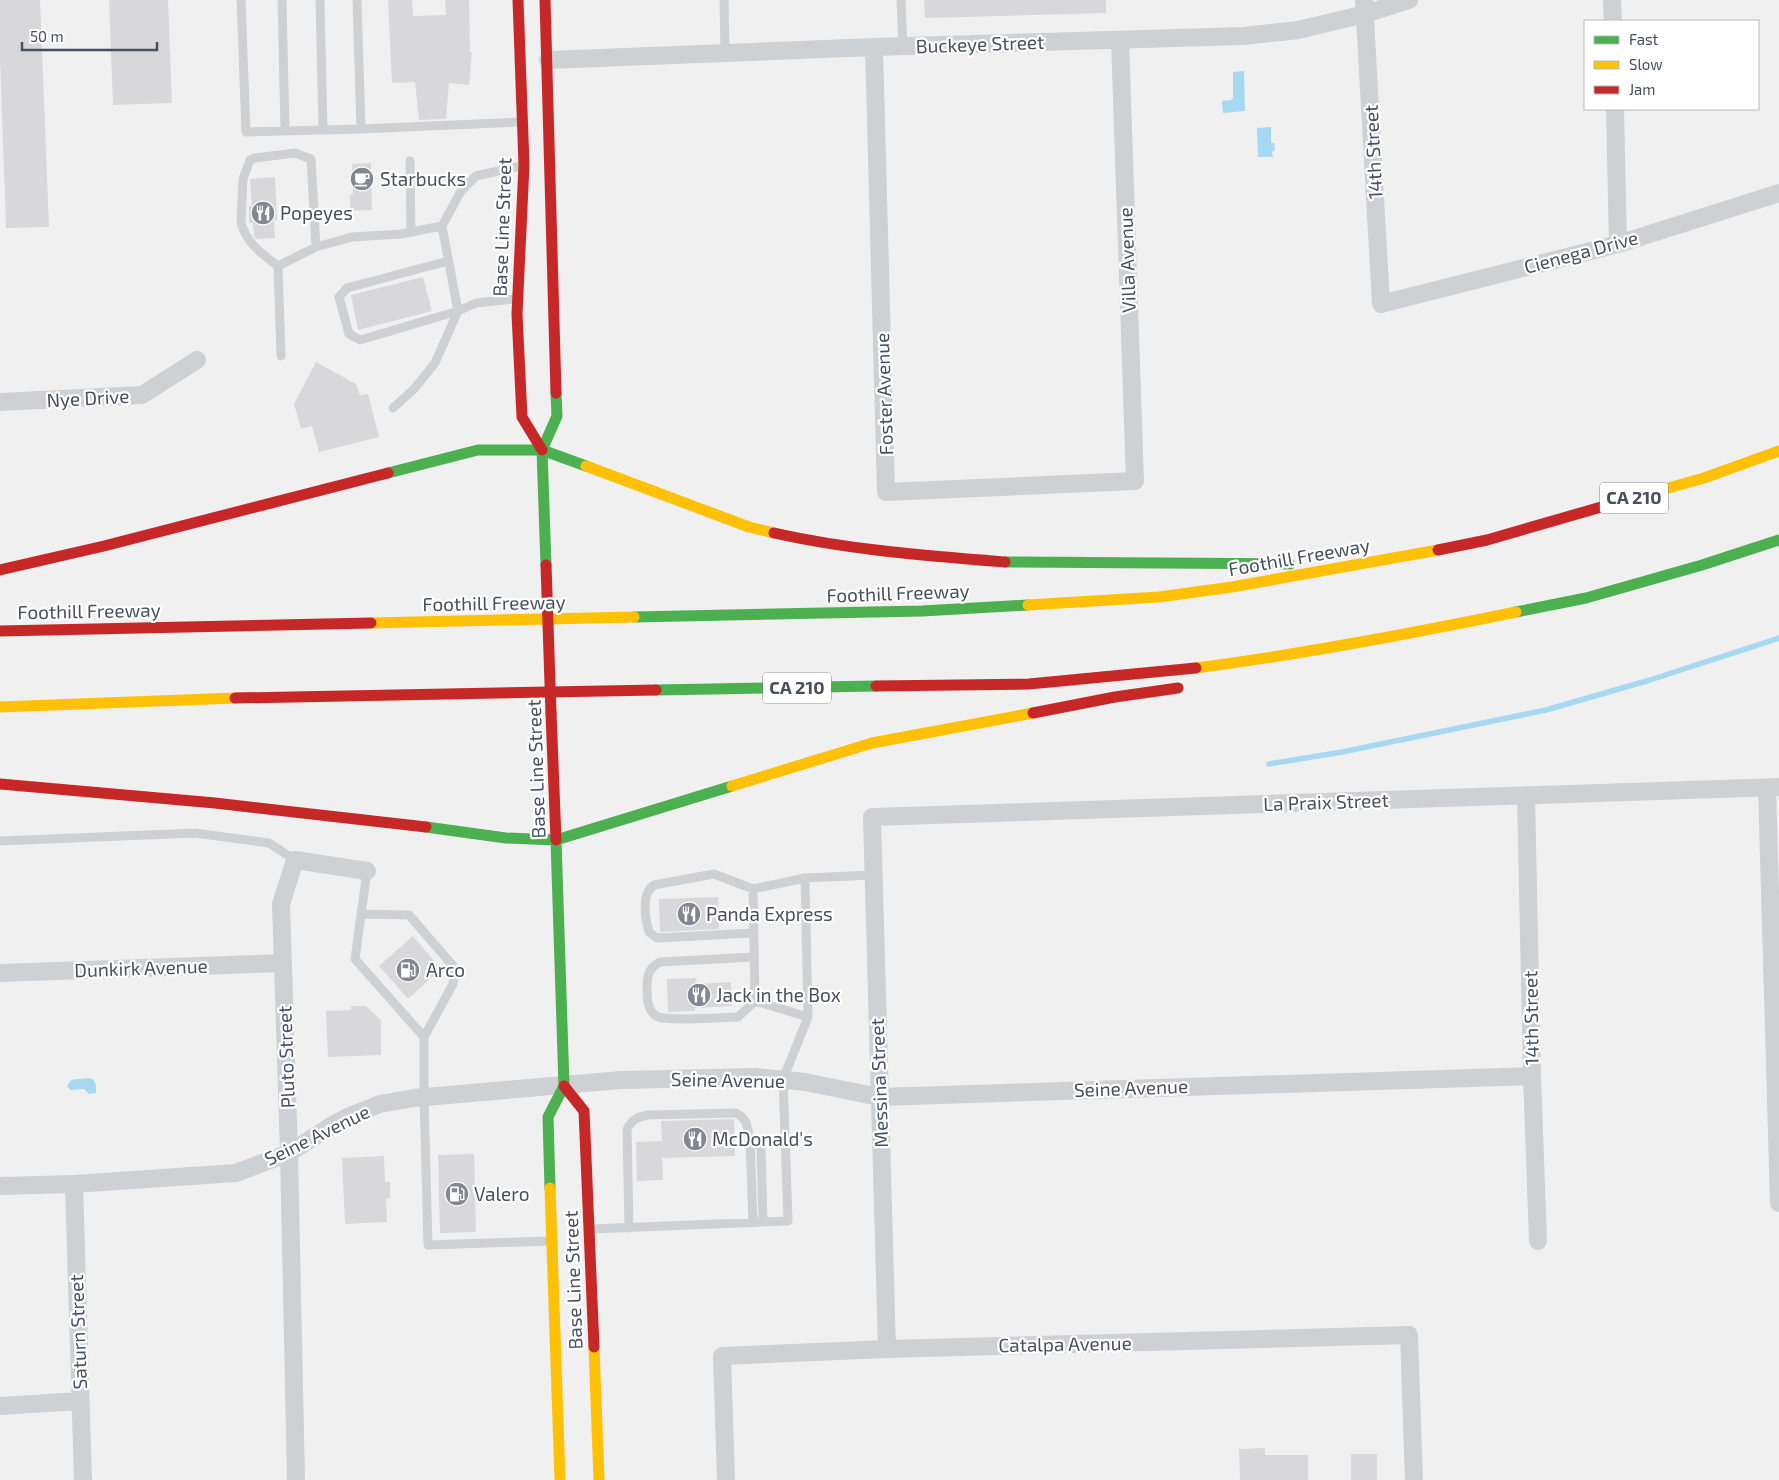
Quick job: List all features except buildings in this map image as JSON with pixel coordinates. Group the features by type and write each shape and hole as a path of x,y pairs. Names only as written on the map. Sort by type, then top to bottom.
{"main road":[{"name":"Base Line Street","path":"518,0 522,122 537,164 557,416 542,450 564,1086 548,1117 560,1480"},
{"path":"528,0 530,24"},
{"name":"Base Line Street","path":"542,450 522,417 517,299 537,164 548,60 545,0"},
{"path":"536,40 548,60"},
{"path":"0,570 104,546 478,450 542,450 749,526 807,540 908,554 1006,562 1364,564"},
{"name":"Foothill Freeway","path":"0,631 922,611 1159,596 1232,587 1487,540 1704,478 1779,451"},
{"name":"CA 210","path":"0,706 276,696 1029,684 1180,670 1263,659 1378,640 1586,598 1702,565 1779,540"},
{"path":"1492,629 1586,598"},
{"path":"0,784 312,813 386,821 506,838 556,840 872,743 1115,697 1191,686"},
{"name":"Base Line Street","path":"564,1086 584,1110 599,1480"},
{"path":"556,1381 571,1381"}],"street":[{"name":"Buckeye Street","path":"548,60 874,47 1244,36 1298,30 1364,7 1409,0"},
{"path":"1612,0 1613,20"},
{"name":"14th Street","path":"1364,7 1381,304"},
{"name":"Villa Avenue","path":"1120,40 1135,481"},
{"name":"Foster Avenue","path":"874,47 886,492 1135,481"},
{"path":"1615,110 1618,244"},
{"name":"Cienega Drive","path":"1381,304 1618,244 1779,193"},
{"name":"Nye Drive","path":"0,402 142,395 197,360"},
{"path":"1773,788 1779,1203"},
{"name":"La Praix Street","path":"872,817 1773,788"},
{"name":"14th Street","path":"1526,795 1532,1076 1538,1241"},
{"name":"Messina Street","path":"872,817 887,1349"},
{"path":"295,860 367,871"},
{"name":"Pluto Street","path":"295,860 281,904 289,1153 296,1480"},
{"name":"Dunkirk Avenue","path":"0,973 283,962"},
{"name":"Seine Avenue","path":"0,1186 74,1184 236,1173 289,1153 331,1126 380,1104 424,1098 621,1080 756,1076 805,1082 879,1096 1532,1076"},
{"name":"Saturn Street","path":"74,1184 83,1480"},
{"name":"Catalpa Avenue","path":"726,1480 722,1356 887,1349 1409,1335 1414,1480"},
{"path":"0,1406 80,1401"}],"lane":[{"path":"242,0 246,132 522,122"},
{"path":"282,0 285,131"},
{"path":"320,0 323,130"},
{"path":"357,0 361,129"},
{"path":"724,0 725,53"},
{"path":"901,0 903,46"},
{"path":"281,356 278,266 253,246 242,228 242,184 248,163 255,158 295,154 311,159 316,247"},
{"path":"410,161 411,232"},
{"path":"393,408 414,389 435,363 458,311 442,226 461,191 476,176 537,164"},
{"path":"278,266 316,247 352,237 411,232 442,226"},
{"path":"448,261 347,288 339,297 349,334 360,340 458,311 476,303 517,299"},
{"path":"0,841 194,833 268,843 295,860"},
{"path":"367,871 355,959 424,1037"},
{"path":"754,933 657,938 649,932 646,895 654,885 714,874 753,889 805,878 874,875"},
{"path":"588,1229 788,1221 783,1079 808,1017 805,878"},
{"path":"753,889 755,1000 738,1017 663,1018 651,1012 647,994 648,975 652,967 660,962 754,957"},
{"path":"361,914 409,915 454,967 453,984 424,1037 428,1244 552,1241"},
{"path":"755,1000 808,1017"},
{"path":"629,1228 627,1129 631,1122 638,1117 736,1113 742,1116 746,1122 750,1139 753,1222"},
{"path":"750,1139 761,1148 763,1222"}],"water":[{"path":"1244,71 1245,111 1223,113 1222,101 1233,98 1233,72"},
{"path":"1271,127 1271,143 1274,143 1275,150 1272,152 1273,157 1258,157 1257,128"},
{"path":"88,1078 95,1083 96,1093 89,1094 84,1089 71,1090 67,1086 71,1080"}],"waterway":[{"path":"1269,764 1342,752 1546,710 1650,680 1779,638"}],"traffic: fast":[{"path":"546,565 542,450 557,416 556,393"},
{"path":"388,473 478,450 542,450 586,466"},
{"path":"1516,612 1586,598 1702,565 1779,540"},
{"path":"1005,562 1290,564"},
{"path":"634,617 922,611 1028,605"},
{"path":"656,690 876,686"},
{"path":"426,827 506,838 556,840 732,786"},
{"path":"550,1188 548,1117 564,1086 556,840"}],"traffic: slow":[{"path":"1622,501 1704,478 1779,451"},
{"path":"586,466 749,527 774,533"},
{"path":"1028,605 1159,597 1232,587 1438,550"},
{"path":"1196,668 1356,643 1516,612"},
{"path":"371,623 634,617"},
{"path":"0,707 235,698"},
{"path":"732,786 872,743 1033,713"},
{"path":"550,1188 560,1480"},
{"path":"594,1347 599,1480"}],"traffic: jam":[{"path":"518,0 524,165 517,314 522,417 542,450"},
{"path":"545,0 556,393"},
{"path":"0,570 104,546 388,473"},
{"path":"1438,550 1487,540 1622,501"},
{"path":"774,533 860,548 1005,562"},
{"path":"546,565 551,713"},
{"path":"0,631 371,623"},
{"path":"876,686 1029,684 1196,668"},
{"path":"1033,713 1115,697 1178,688"},
{"path":"235,698 656,690"},
{"path":"551,713 556,840"},
{"path":"0,784 215,803 426,827"},
{"path":"564,1086 584,1111 594,1347"}],"place":[{"name":"Starbucks","path":"362,179"},
{"name":"Popeyes","path":"263,213"},
{"name":"Panda Express","path":"689,914"},
{"name":"Arco","path":"408,970"},
{"name":"Jack in the Box","path":"699,995"},
{"name":"McDonald's","path":"695,1139"},
{"name":"Valero","path":"457,1194"}]}
